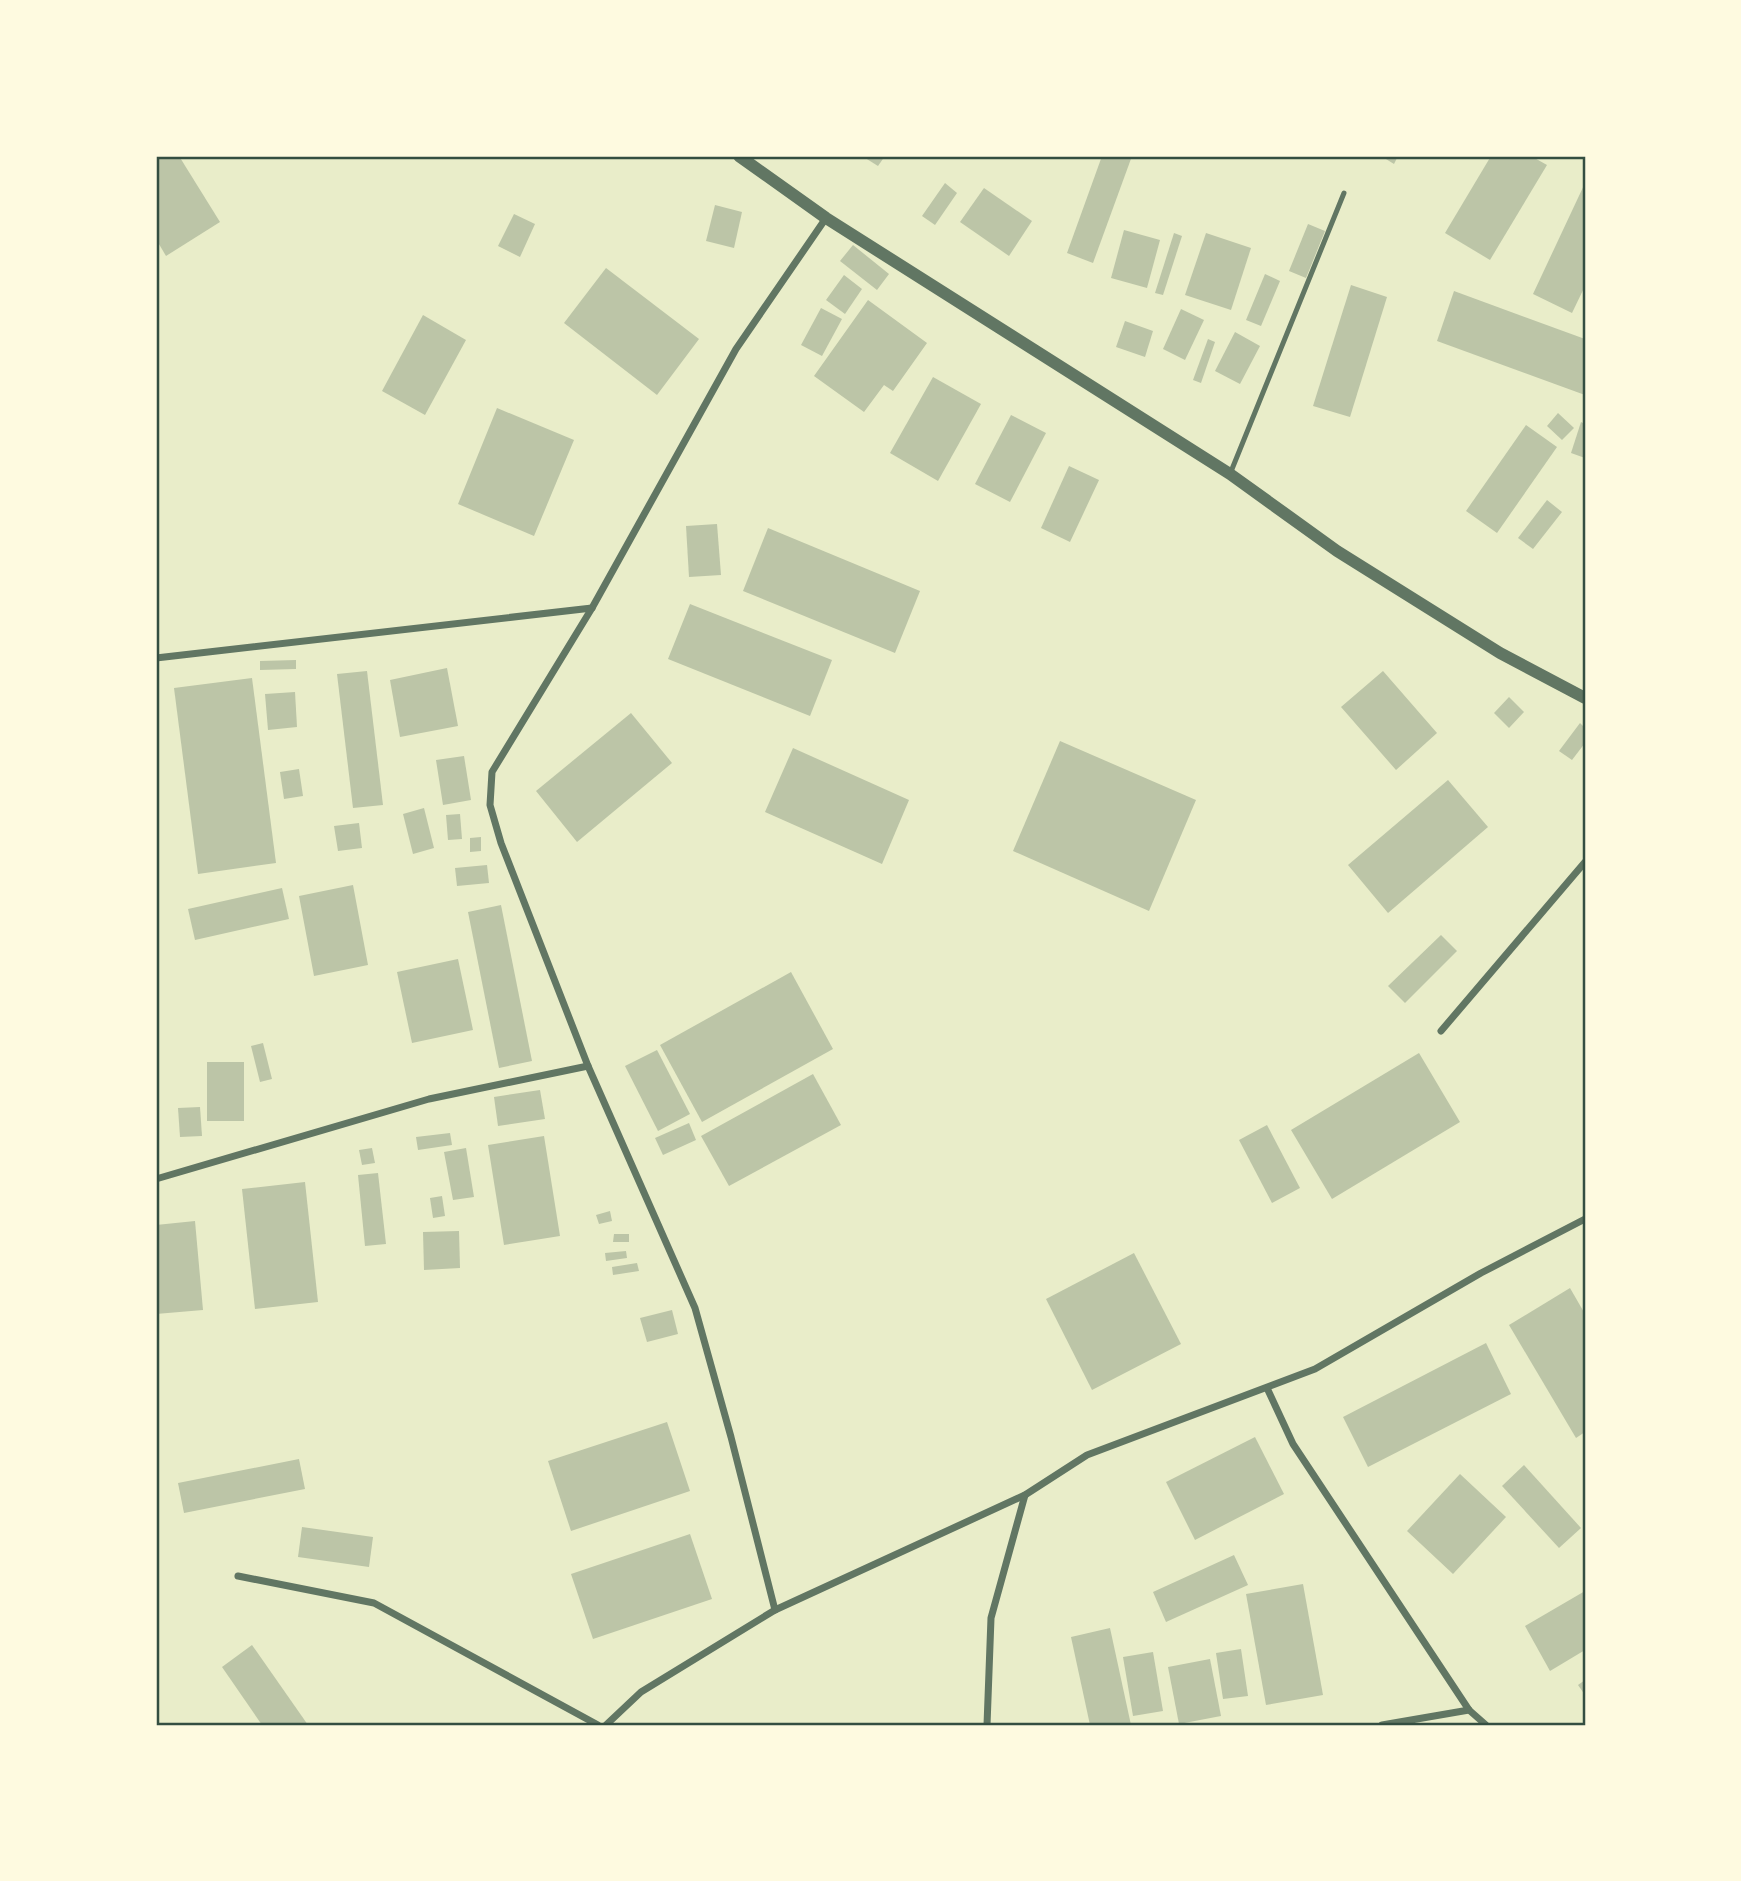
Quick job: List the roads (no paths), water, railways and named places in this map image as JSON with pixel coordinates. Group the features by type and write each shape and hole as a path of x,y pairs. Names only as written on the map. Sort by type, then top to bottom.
{"street":[{"path":"739,156 826,218 1230,474 1360,566 1500,653 1585,698"},
{"path":"775,1610 732,1437 695,1308 588,1066 501,843 490,805 492,772 592,608 736,349 826,218"},
{"path":"156,658 592,608"},
{"path":"1441,1031 1585,862"},
{"path":"156,1179 429,1098 588,1066"},
{"path":"607,1725 640,1692 775,1610 1025,1495 1087,1455 1315,1368 1480,1273 1585,1219"},
{"path":"1267,1388 1293,1444 1469,1710 1486,1725"},
{"path":"987,1725 991,1618 1025,1495"},
{"path":"238,1576 374,1603 598,1725"},
{"path":"1382,1725 1469,1710"}],"lane":[{"path":"1230,474 1344,192"}]}
